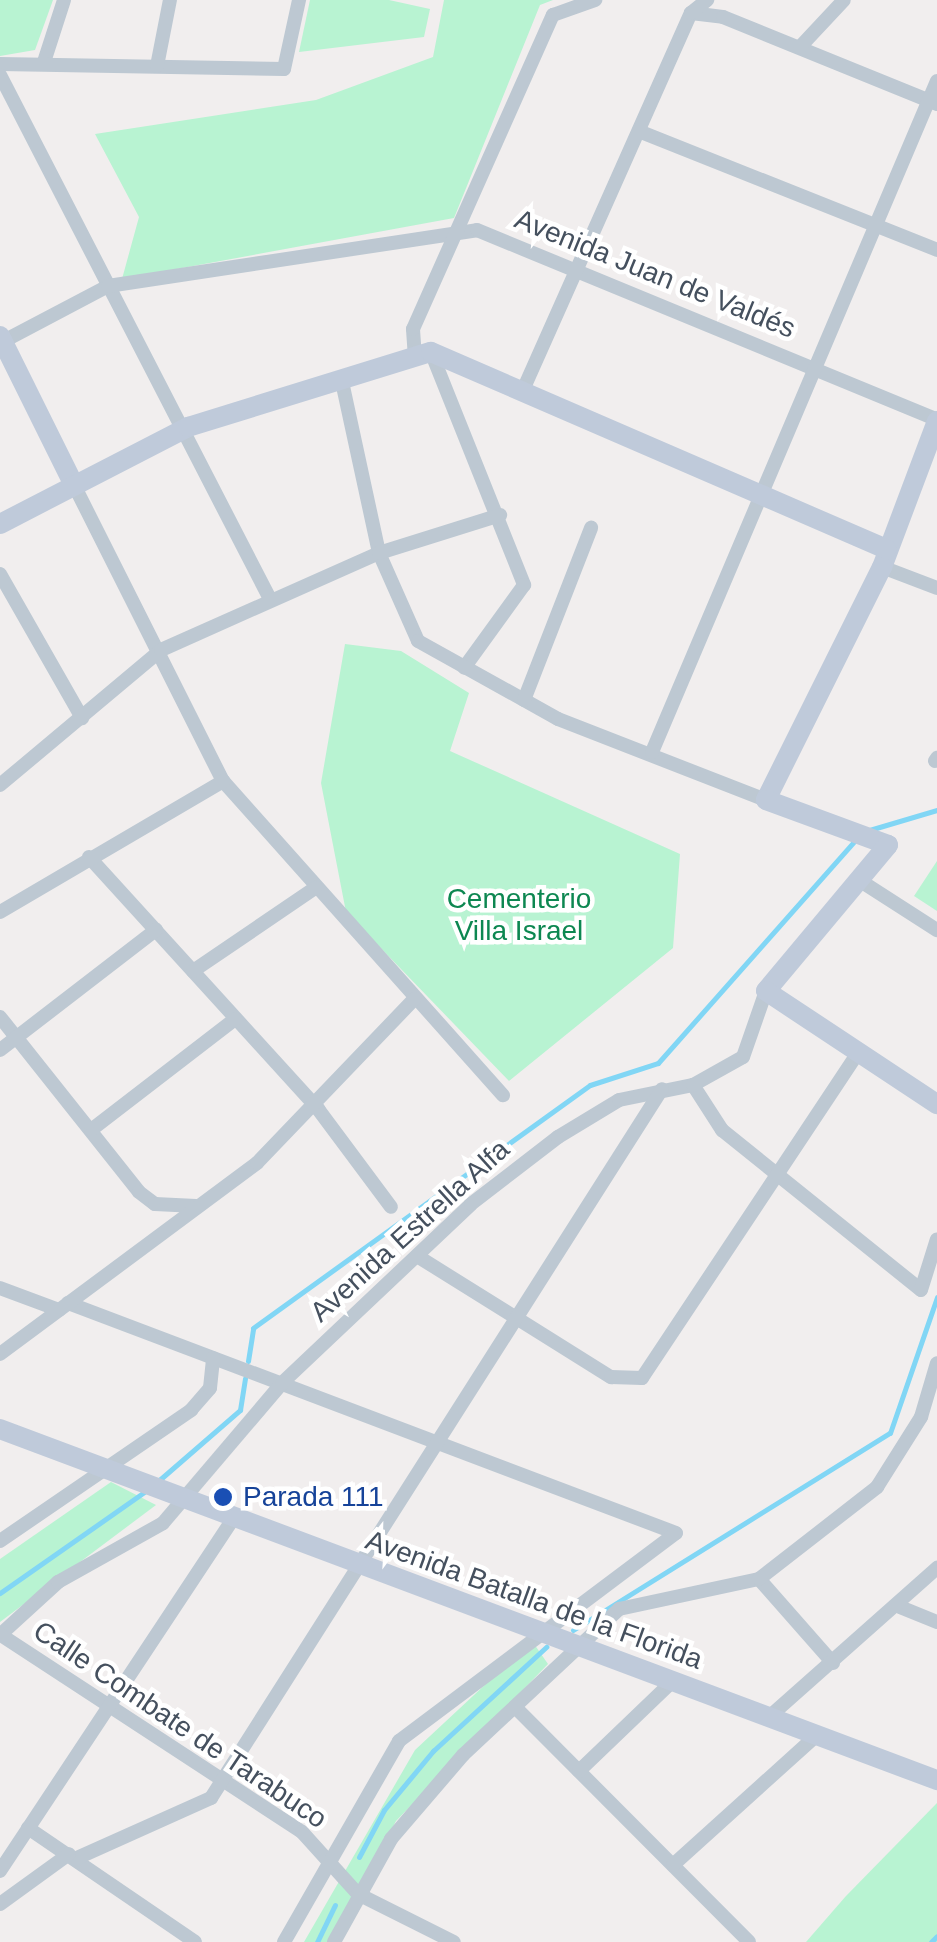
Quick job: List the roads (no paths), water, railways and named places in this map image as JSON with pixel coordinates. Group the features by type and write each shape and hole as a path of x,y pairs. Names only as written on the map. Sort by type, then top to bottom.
{"street":[{"path":"44,62 64,0"},
{"path":"157,66 170,0"},
{"path":"0,64 284,69 299,0"},
{"path":"464,668 521,601 522,568 413,329 553,15 595,0"},
{"path":"523,390 583,268 691,13 707,0"},
{"path":"800,47 844,0"},
{"path":"691,13 800,47 930,101"},
{"path":"0,75 108,286 188,427 269,597"},
{"path":"652,752 871,222 937,80"},
{"path":"641,132 937,250"},
{"name":"Avenida Juan de Valdés","path":"1,340 108,286 458,229 583,268 937,421"},
{"path":"1,340 161,650 223,781 504,1095"},
{"path":"0,524 188,427 423,355 523,390 757,493 937,588"},
{"path":"341,377 379,553 418,640 524,700 766,800 884,558 937,421"},
{"path":"0,784 161,650 269,597 379,553 500,516"},
{"path":"524,700 591,528"},
{"path":"0,574 82,718"},
{"path":"0,912 89,856 223,781"},
{"name":"Avenida Estrella Alfa","path":"0,1635 32,1601 163,1522 282,1383 417,1256 558,1137 619,1100 693,1086 755,1043 766,991 859,880 871,837 766,800"},
{"path":"89,856 318,1109 391,1208"},
{"path":"859,880 937,930"},
{"path":"193,971 315,888"},
{"path":"0,1050 156,930"},
{"path":"766,991 937,1104"},
{"path":"0,1354 318,1109 414,998"},
{"path":"0,1016 155,1204 197,1206"},
{"path":"91,1130 236,1018"},
{"path":"417,1256 611,1377 642,1378 783,1178 859,1052"},
{"path":"693,1086 722,1130 921,1290 937,1239"},
{"path":"0,1904 73,1856 211,1798 360,1566 435,1440 518,1322 662,1089"},
{"path":"0,1288 214,1358 676,1533 540,1631 400,1741 284,1942"},
{"path":"0,1541 110,1469 203,1398 214,1358"},
{"path":"334,1942 390,1839 516,1708 619,1609 759,1579 877,1486 920,1417 937,1363"},
{"name":"Avenida Batalla de la Florida","path":"0,1429 937,1780"},
{"path":"0,1871 235,1516"},
{"path":"769,1717 900,1607 937,1568"},
{"path":"759,1579 833,1663"},
{"path":"900,1607 937,1622"},
{"name":"Calle Combate de Tarabuco","path":"0,1635 302,1832 358,1894"},
{"path":"579,1771 673,1681"},
{"path":"516,1708 749,1942"},
{"path":"673,1865 817,1735"},
{"path":"28,1828 195,1942"},
{"path":"358,1894 454,1942"}],"waterway":[{"path":"866,831 937,810"},
{"path":"248,1361 253,1328 590,1085 658,1063 857,838"},
{"path":"573,1630 890,1433 937,1297"},
{"path":"157,1482 240,1410 245,1378"},
{"path":"0,1593 144,1492"},
{"path":"359,1857 384,1810 433,1751 546,1647"},
{"path":"317,1942 335,1905"},
{"path":"931,1942 937,1936"}],"place":[{"name":"Parada 111","path":"223,1497"}],"park label":[{"name":"Cementerio Villa Israel","path":"519,915"}]}
